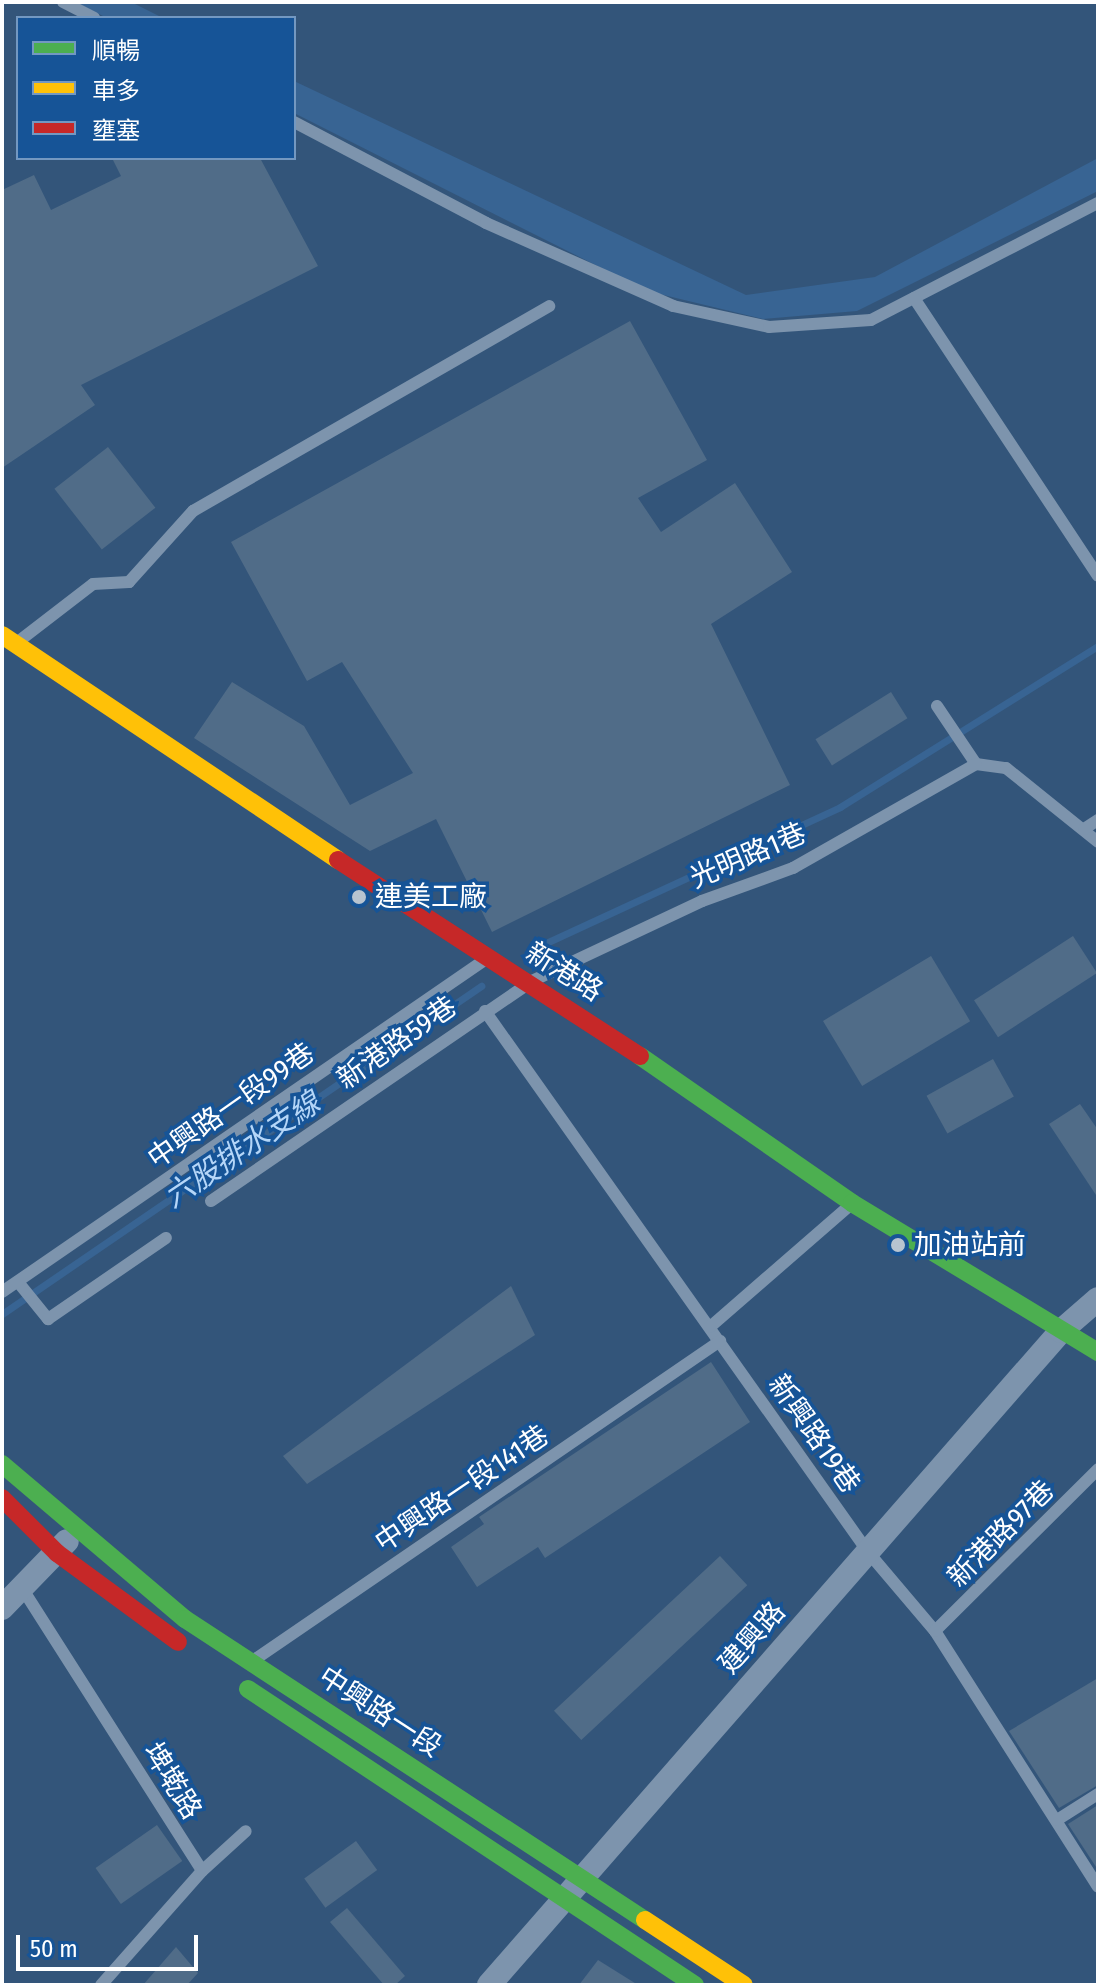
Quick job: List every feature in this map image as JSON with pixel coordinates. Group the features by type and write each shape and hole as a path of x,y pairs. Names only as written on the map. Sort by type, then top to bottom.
{"main road":[{"name":"新港路","path":"8,639 486,959 532,981 852,1203 1098,1352"},
{"name":"中興路一段","path":"2,1464 75,1533 251,1662 744,1985"},
{"path":"2,1498 57,1553 191,1651"},
{"name":"中興路一段","path":"235,1680 695,1985"}],"street":[{"name":"建興路","path":"489,1985 1061,1331 1098,1299"},
{"path":"2,1608 75,1533"}],"lane":[{"path":"63,2 90,16"},
{"path":"296,123 486,223 673,306 769,327 871,320 1098,203"},
{"path":"914,298 1098,576"},
{"path":"8,639 93,584 129,582 193,511 549,306"},
{"path":"937,706 976,764 1006,768 1098,842"},
{"name":"光明路1巷","path":"532,981 702,901 793,868 976,764"},
{"path":"1084,829 1098,820"},
{"name":"中興路一段99巷","path":"2,1292 486,959"},
{"name":"新港路59巷","path":"211,1201 532,981"},
{"name":"新興路19巷","path":"485,1011 868,1552 935,1631 1098,1887"},
{"path":"710,1327 852,1203"},
{"path":"18,1282 48,1319 166,1238"},
{"name":"中興路一段141巷","path":"235,1680 251,1662 720,1341"},
{"name":"新港路97巷","path":"935,1631 1098,1469"},
{"name":"埤墘路","path":"22,1588 202,1871"},
{"path":"1057,1820 1098,1794"},
{"path":"101,1985 202,1871 246,1831"}],"water":[{"path":"75,2 131,2 159,16 103,16"},
{"path":"296,82 746,295 875,277 1098,158 1098,191 857,311 763,319 647,291 296,114"}],"building":[{"path":"113,160 261,160 318,266 81,385 95,405 2,468 2,190 34,175 51,210 121,176"},
{"path":"630,321 707,460 638,498 661,532 735,483 792,572 711,624 790,785 492,932 436,819 370,851 194,738 232,682 304,726 350,805 413,773 342,662 307,681 231,542"},
{"path":"108,447 155,508 102,550 54,489"},
{"path":"891,692 907,718 832,765 816,739"},
{"path":"1073,936 1097,973 998,1037 974,1000"},
{"path":"931,956 970,1021 862,1086 823,1021"},
{"path":"993,1059 1014,1097 947,1133 927,1096"},
{"path":"1080,1104 1098,1130 1098,1198 1049,1124"},
{"path":"511,1286 535,1335 307,1484 283,1456"},
{"path":"711,1362 750,1422 545,1558 538,1547 477,1587 451,1547 484,1524 479,1517"},
{"path":"720,1556 747,1585 581,1740 554,1711"},
{"path":"1098,1678 1098,1785 1059,1808 1009,1731"},
{"path":"1098,1805 1098,1870 1068,1824"},
{"path":"157,1825 182,1861 121,1904 96,1868"},
{"path":"356,1841 377,1870 325,1908 304,1879"},
{"path":"347,1908 405,1976 395,1985 384,1985 330,1922"},
{"path":"176,1947 198,1973 187,1985 143,1985"},
{"path":"598,1960 638,1985 579,1985"}],"waterway":[{"path":"546,943 840,807 1098,646"},
{"name":"六股排水支線","path":"2,1314 481,986"}],"traffic: fast":[{"path":"640,1056 852,1203 1098,1352"},
{"path":"2,1464 185,1619 645,1920"},
{"path":"248,1689 695,1985"}],"traffic: slow":[{"path":"2,635 338,860"},
{"path":"645,1920 744,1985"}],"traffic: jam":[{"path":"338,860 640,1056"},
{"path":"2,1498 57,1553 178,1642"}],"place":[{"name":"連美工廠","path":"359,897"},
{"name":"加油站前","path":"898,1245"}]}
